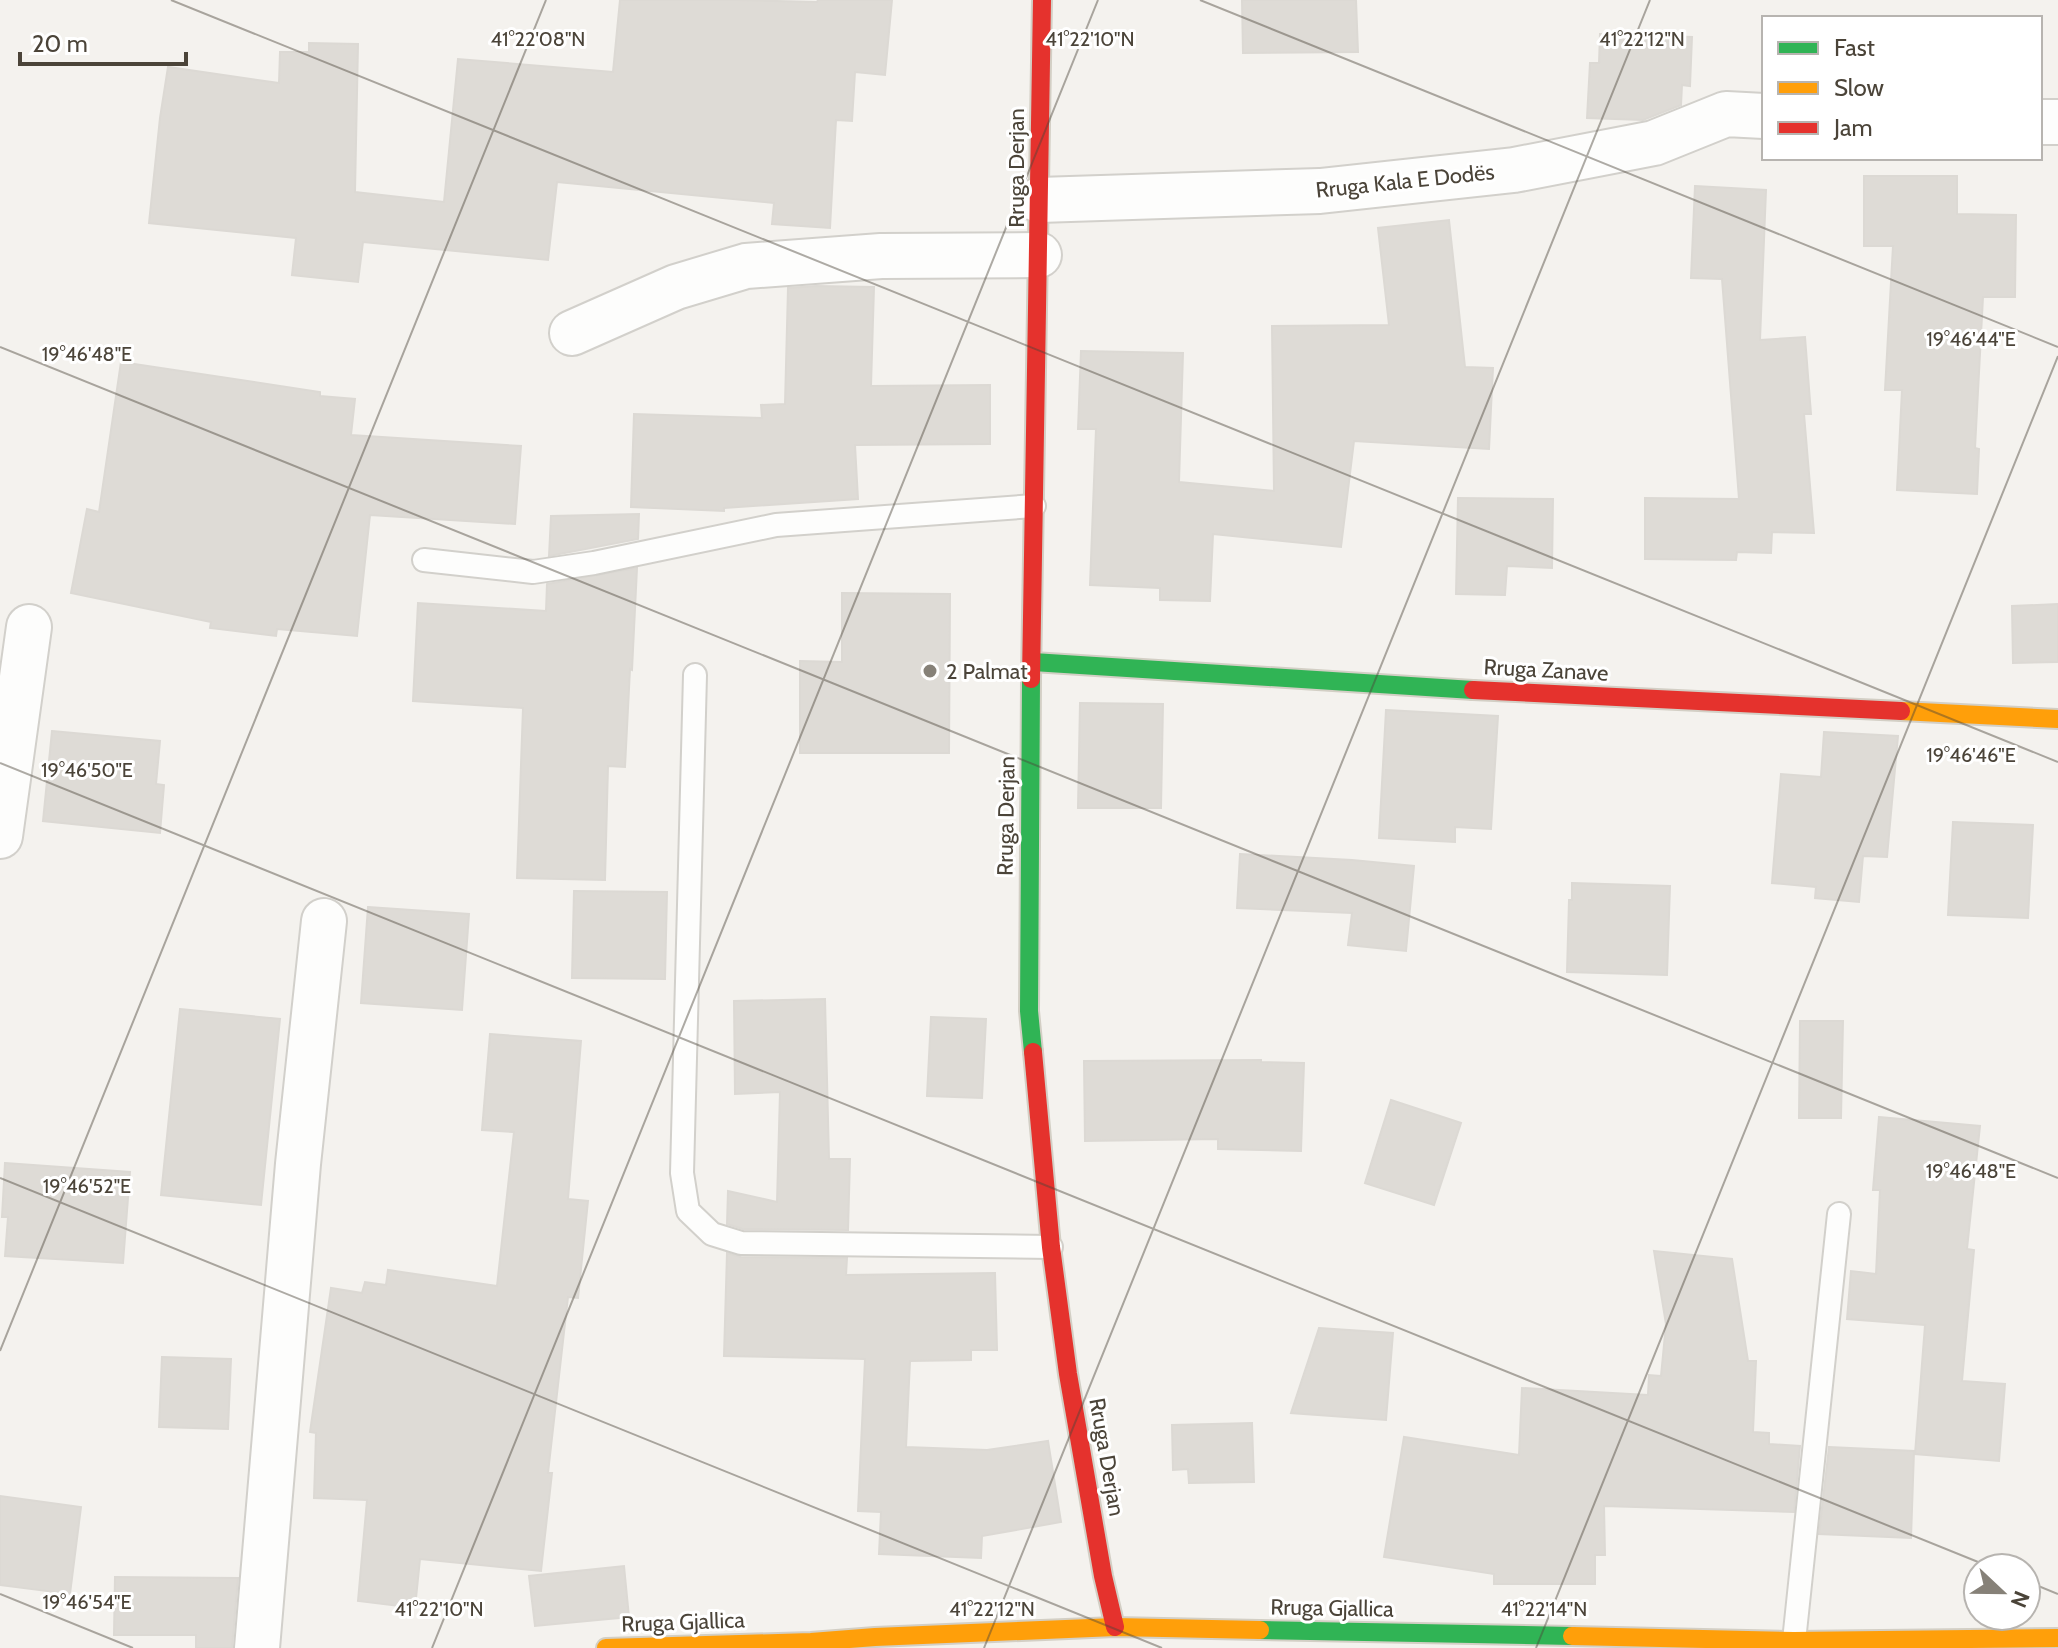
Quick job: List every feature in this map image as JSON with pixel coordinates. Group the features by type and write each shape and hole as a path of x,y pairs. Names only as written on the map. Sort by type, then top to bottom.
{"street":[{"name":"Rruga Derjan","path":"1042,0 1029,1011 1051,1247 1068,1374 1103,1576 1115,1627"},
{"name":"Rruga Kala E Dodës","path":"1039,200 1320,191 1514,170 1654,143 1726,114 1762,116"},
{"path":"572,333 676,287 746,266 881,256 1039,255"},
{"path":"0,836 29,627"},
{"name":"Rruga Zanave","path":"1033,662 1453,689 2058,719"},
{"path":"257,1648 298,1164 324,921"},
{"name":"Rruga Gjallica","path":"606,1648 874,1643 1115,1627 1342,1640 1794,1645 2058,1638"}],"lane":[{"path":"424,560 533,572 594,563 776,525 1034,506"},
{"path":"695,675 682,1173 688,1211 712,1234 741,1243 1051,1247"},
{"path":"1794,1645 1839,1214"}],"building":[{"path":"620,0 892,0 885,75 855,72 852,121 836,120 830,228 772,224 774,203 557,182 548,260 363,242 358,282 292,275 296,238 149,223 168,67 279,83 280,52 309,52 309,43 358,44 355,192 444,202 458,59 613,72"},
{"path":"1242,0 1356,0 1358,52 1243,53"},
{"path":"1600,34 1692,37 1690,86 1682,85 1681,105 1643,120 1587,118 1590,63 1599,63"},
{"path":"1864,176 1957,176 1957,214 2016,215 2015,297 1983,297 1975,448 1979,449 1977,494 1897,490 1902,390 1885,390 1893,246 1864,246"},
{"path":"1695,186 1766,190 1760,340 1805,337 1811,414 1804,414 1814,533 1772,532 1771,553 1737,552 1736,560 1645,559 1645,498 1739,499 1722,279 1691,278"},
{"path":"1449,220 1465,367 1493,368 1489,449 1354,441 1341,547 1213,534 1210,601 1160,600 1160,588 1090,585 1096,429 1078,429 1081,351 1183,353 1179,482 1274,491 1272,326 1389,325 1378,228"},
{"path":"874,287 871,386 990,385 990,444 855,445 858,499 724,508 724,511 631,507 634,414 762,418 761,405 785,404 788,288"},
{"path":"121,362 320,392 320,396 355,399 351,435 521,446 515,524 370,515 357,636 277,629 276,636 210,628 211,622 71,593 87,509 99,512"},
{"path":"1458,498 1553,499 1552,568 1507,566 1505,595 1456,594"},
{"path":"639,514 638,539 549,556 551,516"},
{"path":"637,568 625,767 608,766 605,880 517,878 523,708 413,701 418,603 546,611 547,584"},
{"path":"842,593 950,594 949,753 800,753 800,661 842,662"},
{"path":"2058,604 2058,662 2013,663 2012,606"},
{"path":"1080,703 1163,704 1161,808 1078,808"},
{"path":"1386,710 1498,716 1491,829 1455,827 1455,842 1379,838"},
{"path":"52,731 160,741 156,784 164,785 160,833 43,821"},
{"path":"1824,732 1898,736 1887,857 1863,856 1859,902 1815,898 1816,887 1772,883 1781,774 1821,777"},
{"path":"1953,822 2033,825 2028,918 1948,915"},
{"path":"1240,854 1414,866 1406,951 1348,945 1352,913 1237,908"},
{"path":"1572,883 1670,886 1667,975 1567,972"},
{"path":"574,891 667,892 665,979 572,978"},
{"path":"368,907 469,914 462,1010 361,1003"},
{"path":"825,999 829,1159 850,1159 848,1230 743,1229 727,1224 728,1191 777,1202 780,1092 735,1094 734,1001"},
{"path":"180,1009 280,1019 261,1205 161,1195"},
{"path":"931,1017 986,1019 982,1098 927,1096"},
{"path":"1800,1021 1843,1021 1841,1118 1799,1118"},
{"path":"490,1034 581,1041 568,1199 588,1201 578,1298 568,1297 548,1473 552,1473 541,1571 420,1559 415,1608 358,1601 367,1500 314,1498 316,1433 310,1432 331,1288 362,1293 365,1282 386,1285 388,1270 497,1286 514,1132 482,1130"},
{"path":"1261,1060 1304,1063 1301,1151 1218,1149 1218,1139 1085,1141 1084,1061"},
{"path":"1391,1100 1461,1123 1434,1205 1365,1183"},
{"path":"1879,1117 1980,1126 1967,1249 1974,1250 1962,1381 2005,1384 1999,1461 1915,1454 1925,1325 1847,1319 1851,1271 1876,1274 1880,1190 1873,1190"},
{"path":"5,1163 130,1172 123,1263 5,1256 8,1217 2,1217"},
{"path":"1654,1251 1732,1259 1748,1361 1756,1361 1753,1432 1769,1433 1769,1444 1800,1446 1794,1512 1604,1506 1605,1555 1595,1555 1595,1584 1494,1584 1494,1574 1384,1557 1404,1437 1519,1455 1522,1388 1648,1395 1649,1375 1661,1376 1666,1324"},
{"path":"727,1253 741,1257 847,1258 846,1275 995,1273 997,1350 971,1350 971,1360 910,1361 906,1447 987,1450 1048,1441 1061,1522 982,1536 981,1558 879,1554 881,1512 858,1511 865,1359 724,1356"},
{"path":"1319,1328 1393,1333 1386,1420 1291,1413"},
{"path":"162,1357 231,1359 228,1429 159,1427"},
{"path":"1252,1423 1254,1482 1189,1483 1188,1469 1173,1470 1172,1425"},
{"path":"1829,1447 1914,1451 1911,1538 1819,1534"},
{"path":"0,1496 81,1507 70,1594 0,1585"},
{"path":"624,1566 629,1617 535,1626 529,1576"},
{"path":"115,1577 238,1578 232,1648 196,1648 196,1635 114,1635"}],"traffic: fast":[{"path":"1033,662 1473,690"},
{"path":"1031,679 1029,1011 1033,1052"},
{"path":"1260,1630 1572,1636"}],"traffic: slow":[{"path":"1901,711 2058,719"},
{"path":"606,1648 811,1642 1115,1627 1260,1630"},
{"path":"1572,1636 1794,1641 2058,1638"}],"traffic: jam":[{"path":"1031,679 1042,0"},
{"path":"1473,690 1901,711"},
{"path":"1033,1052 1051,1247 1068,1374 1103,1576 1115,1627"}],"place":[{"name":"2 Palmat","path":"930,671"}]}
